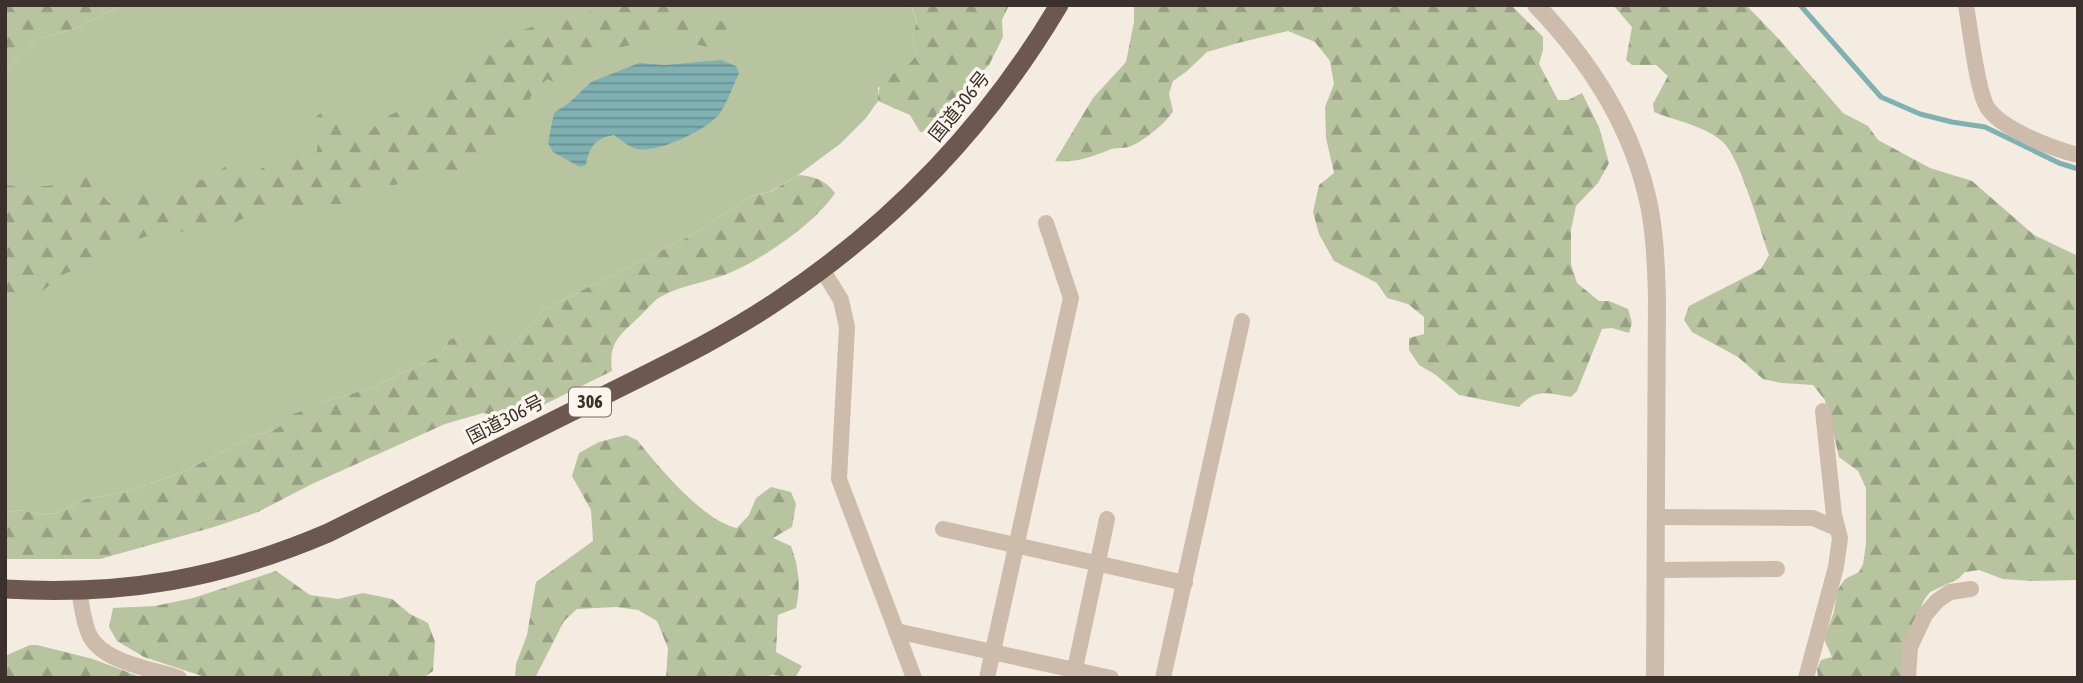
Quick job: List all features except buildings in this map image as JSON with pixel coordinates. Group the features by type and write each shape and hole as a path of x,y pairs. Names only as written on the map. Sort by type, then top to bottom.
{"highway":[{"name":"国道306号","path":"5,589 79,592 139,587 208,574 264,558 328,534 702,346 781,299 822,270 898,207 955,150 1020,65 1059,5"}],"street":[{"path":"1536,5 1593,73 1609,101 1631,146 1649,205 1657,286 1656,678"},
{"path":"1966,5 1982,93 1989,109 2003,121 2036,140 2078,155"},
{"path":"987,678 1070,298 1046,223"},
{"path":"822,270 841,300 847,327 839,479 914,678"},
{"path":"1163,678 1242,321"},
{"path":"1806,678 1836,567 1840,538 1836,528 1823,411"},
{"path":"1656,517 1813,518 1836,528"},
{"path":"1073,674 1107,519"},
{"path":"943,529 1185,583"},
{"path":"1656,569 1777,569"},
{"path":"1908,678 1910,648 1926,614 1937,601 1950,592 1971,589"},
{"path":"79,592 86,626 96,646 114,657 179,678"},
{"path":"896,631 992,652 1073,674 1111,678"}],"green space":[{"path":"5,5 123,5 74,29 38,39 5,71"},
{"path":"123,5 911,5 917,23 912,38 917,54 911,65 878,88 878,101 866,118 840,144 798,175 769,192 751,196 692,235 543,310 507,352 474,336 449,340 441,355 371,388 324,402 272,431 255,435 185,471 130,491 86,499 56,513 41,515 22,510 5,513 5,71 38,39 74,29"},
{"path":"617,5 656,5 682,9 709,20 738,25 738,33 731,47 716,48 699,45 668,33 600,56 570,84 560,84 547,79 531,96 521,130 495,153 474,159 464,170 411,176 395,185 378,184 365,189 358,199 349,204 329,204 307,213 284,205 262,214 252,214 236,222 216,226 204,225 186,232 166,230 132,241 114,243 81,267 64,274 37,295 10,307 5,315 5,185 13,186 19,182 50,186 93,172 100,177 103,196 109,203 118,203 127,191 137,190 157,197 172,190 179,183 214,178 226,165 249,164 256,172 286,153 291,156 312,156 317,151 318,142 307,127 320,113 343,107 350,117 362,122 363,126 371,131 388,116 435,97 450,82 461,65 502,49 513,36 525,29"},
{"path":"911,5 1009,5 1002,20 1003,37 989,65 930,131 920,132 910,115 878,101 879,90 886,78 905,68 917,54 912,38 917,22"},
{"path":"1134,5 1511,5 1543,37 1539,64 1558,100 1568,100 1582,93 1599,127 1609,163 1598,183 1576,206 1571,230 1571,264 1577,283 1599,301 1609,301 1628,309 1632,323 1629,333 1612,328 1602,329 1577,391 1571,397 1542,393 1531,397 1519,407 1459,395 1436,375 1419,365 1409,350 1409,338 1424,334 1424,317 1408,304 1387,298 1377,283 1334,261 1319,234 1313,212 1319,185 1334,173 1326,138 1325,107 1334,84 1330,61 1315,42 1288,31 1207,52 1173,81 1169,94 1173,111 1170,115 1155,131 1136,144 1083,159 1055,161 1093,98 1126,62 1134,22"},
{"path":"1613,5 1746,5 1843,113 1868,126 1878,140 1930,168 1972,181 2034,235 2078,256 2078,580 2031,581 2003,579 1979,570 1965,572 1958,579 1930,592 1924,600 1910,634 1900,678 1818,678 1817,669 1821,660 1832,657 1824,639 1834,612 1837,591 1845,579 1859,572 1863,564 1866,544 1866,488 1858,471 1839,457 1825,400 1813,385 1763,379 1738,357 1692,332 1684,320 1689,306 1761,269 1769,255 1737,165 1724,143 1700,128 1654,112 1653,104 1668,76 1656,65 1632,65 1626,60 1632,27"},
{"path":"798,175 819,180 835,193 803,227 761,257 734,271 659,297 618,338 612,352 612,371 527,413 511,418 483,413 445,424 312,484 258,512 100,559 5,559 5,513 22,510 41,515 56,513 86,499 130,491 185,471 255,435 272,431 284,424 289,416 371,388 441,355 449,340 466,333 474,336 498,333 507,352 543,310 692,235 751,196 770,192"},
{"path":"626,435 637,440 669,478 696,504 710,515 737,528 749,515 756,498 771,487 791,492 796,504 792,527 773,538 791,546 797,569 799,585 796,608 778,615 776,652 802,666 795,678 773,675 756,678 666,678 668,648 657,621 638,610 616,607 577,609 564,621 535,678 515,678 516,664 527,635 536,582 593,541 591,510 572,476 579,453 599,442"},
{"path":"276,571 310,595 338,599 363,593 392,599 410,614 428,623 435,642 433,671 423,678 208,678 144,657 117,641 109,627 113,608 155,606 193,598"},
{"path":"30,645 93,659 143,678 5,678 5,656"}],"water":[{"path":"721,60 736,66 739,73 726,104 714,120 682,139 657,147 637,149 614,135 607,136 594,144 586,165 580,167 553,152 548,143 554,113 591,82 639,63 665,65"}],"waterway":[{"path":"1800,5 1881,97 1920,114 1985,127 2059,163 2078,169"}]}
